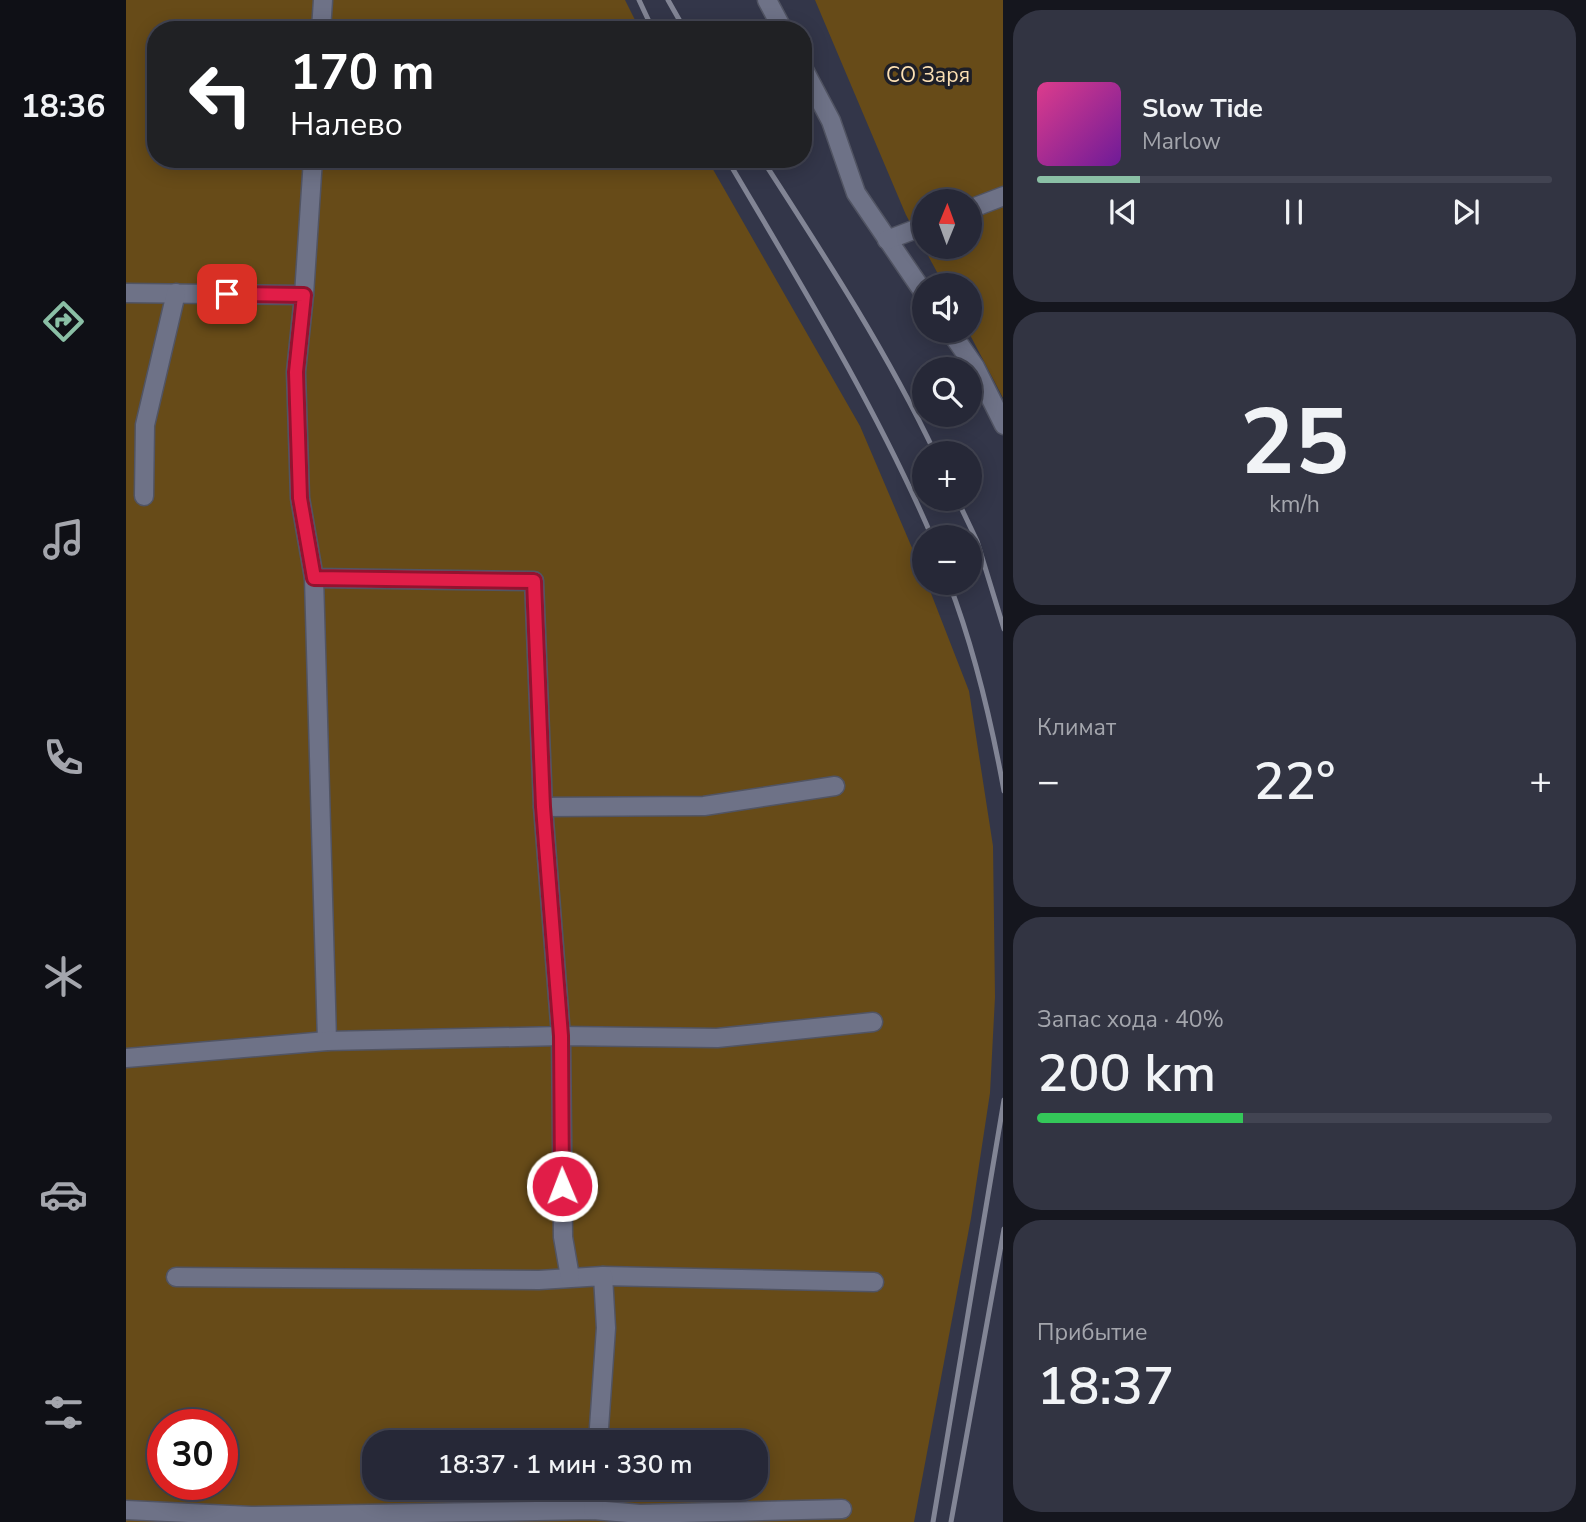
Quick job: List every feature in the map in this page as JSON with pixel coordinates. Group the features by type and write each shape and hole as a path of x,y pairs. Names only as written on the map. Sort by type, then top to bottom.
{"street":[{"path":"322,21 323,0"},
{"path":"767,0 778,21"},
{"path":"812,85 831,121 856,192 912,276"},
{"path":"312,168 296,372 300,498 314,578 327,1041"},
{"path":"982,204 1003,196"},
{"path":"887,240 912,231"},
{"path":"126,293 304,295"},
{"path":"144,496 145,425 176,293"},
{"path":"958,343 975,368 1003,425"},
{"path":"314,578 534,581 543,807 561,1036 562,1237 570,1277"},
{"path":"543,807 704,806 835,786"},
{"path":"126,1058 327,1041 561,1036 717,1038 873,1023"},
{"path":"176,1276 539,1280 603,1276 874,1282"},
{"path":"599,1430 606,1328 603,1276"},
{"path":"593,1500 593,1510"},
{"path":"126,1510 251,1516 593,1510 640,1514 842,1509"}],"green space":[{"path":"126,0 625,0 636,21 147,21 147,168 712,168 860,426 912,548 912,595 932,595 969,691 993,846 995,997 990,1093 971,1218 914,1522 126,1522"},
{"name":"СО Заря","path":"815,0 1003,0 1003,398 974,343 982,343 982,273 937,273 930,259 982,259 982,189 912,189 912,226"}],"railway":[{"path":"639,0 649,21"},
{"path":"668,0 680,21"},
{"path":"732,168 861,392 927,525"},
{"path":"768,168 875,340 929,441"},
{"path":"963,511 977,541 1003,626"},
{"path":"953,595 981,686 1003,786"},
{"path":"933,1522 1003,1106"},
{"path":"951,1522 1003,1235"}],"route":[{"path":"227,294 304,295 296,372 300,498 314,578 534,581 543,807 561,1036 562,1186"}]}
